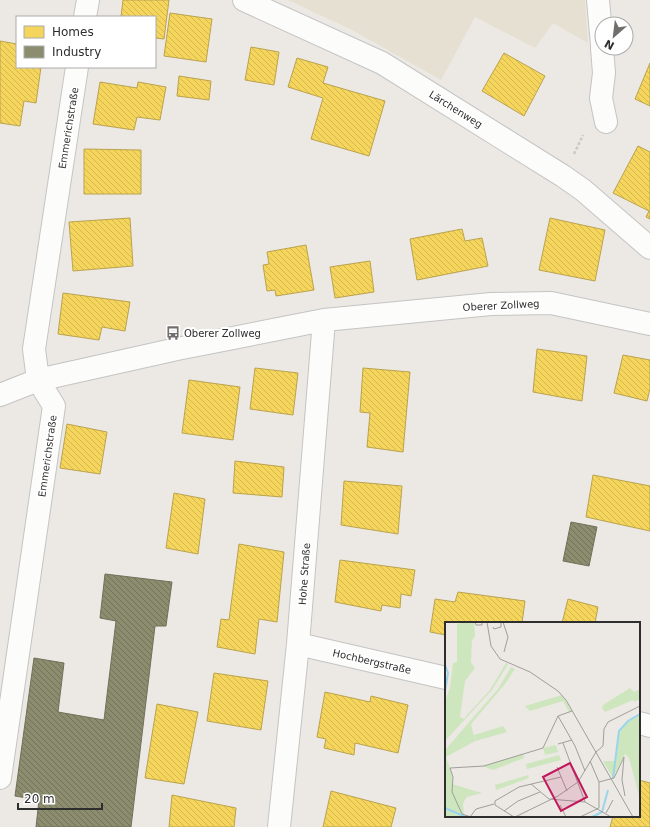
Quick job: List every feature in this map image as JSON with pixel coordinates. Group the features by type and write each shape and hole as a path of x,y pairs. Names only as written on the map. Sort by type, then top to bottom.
{"street":[{"path":"85,16 88,0"},
{"name":"Lärchenweg","path":"244,0 382,63 563,176 583,190 650,248"},
{"path":"598,0 599,16"},
{"path":"603,56 604,73 601,98 606,122"},
{"name":"Emmerichstraße","path":"0,778 54,406 38,380 34,349 77,68"},
{"name":"Oberer Zollweg","path":"0,395 38,380 177,349 324,320 491,304 550,303 650,324"},
{"name":"Hohe Straße","path":"279,827 298,644 324,320"},
{"name":"Hochbergstraße","path":"298,644 445,678"},
{"path":"640,723 650,726"}],"path":[{"path":"563,176 584,134"}],"shaded area":[{"path":"288,0 585,0 588,43 553,23 535,48 475,17 441,80 352,30"}],"building: Homes":[{"path":"123,0 169,0 164,39 156,38 156,16 121,16"},
{"path":"170,13 212,19 206,62 164,56"},
{"path":"0,41 16,44 16,68 41,68 36,103 24,101 20,126 0,123"},
{"path":"251,47 279,52 274,85 245,80"},
{"path":"504,53 545,76 524,116 482,91"},
{"path":"297,58 328,67 323,83 385,101 369,156 311,139 323,98 288,87"},
{"path":"650,63 650,106 635,99"},
{"path":"179,76 211,81 209,100 177,96"},
{"path":"100,82 137,88 138,82 166,87 160,120 137,117 134,130 93,124"},
{"path":"638,146 650,152 650,219 646,217 649,211 613,193"},
{"path":"84,149 141,150 141,194 84,194"},
{"path":"130,218 133,266 73,271 69,222"},
{"path":"550,218 605,230 595,281 539,270"},
{"path":"462,229 465,241 482,238 488,266 417,280 410,239"},
{"path":"306,245 314,290 276,296 275,290 267,291 263,265 269,264 267,252"},
{"path":"370,261 374,292 335,298 330,267"},
{"path":"63,293 130,302 125,331 102,327 99,340 58,334"},
{"path":"537,349 587,356 582,401 533,392"},
{"path":"623,355 650,360 650,389 647,401 614,393"},
{"path":"255,368 298,373 293,415 250,409"},
{"path":"363,368 410,372 403,452 367,447 370,413 360,412"},
{"path":"189,380 240,387 233,440 182,433"},
{"path":"67,424 107,432 100,474 60,468"},
{"path":"235,461 284,467 282,497 233,493"},
{"path":"593,475 650,486 650,531 586,517"},
{"path":"344,481 402,486 398,534 341,525"},
{"path":"174,493 205,499 198,554 166,548"},
{"path":"239,544 284,552 277,622 259,619 255,654 217,647 221,619 229,620"},
{"path":"340,560 415,570 411,596 401,594 400,608 382,605 381,611 335,602"},
{"path":"458,592 525,601 522,622 445,622 445,635 430,632 435,599 455,602"},
{"path":"568,599 598,607 595,622 562,622"},
{"path":"214,673 268,681 261,730 207,721"},
{"path":"325,692 370,702 371,696 408,705 398,753 355,743 354,755 324,748 326,739 317,737"},
{"path":"157,704 198,712 184,784 145,778"},
{"path":"640,780 650,783 650,827 610,827 613,817 640,817"},
{"path":"331,791 396,808 391,827 323,827"},
{"path":"172,795 236,808 234,827 169,827"}],"building: Industry":[{"path":"571,522 597,527 589,566 563,561"},
{"path":"105,574 172,582 166,626 155,626 131,827 36,827 39,800 15,796 34,658 64,663 58,712 104,720 116,621 100,618"}],"place":[{"name":"Oberer Zollweg","path":"173,333"}]}
